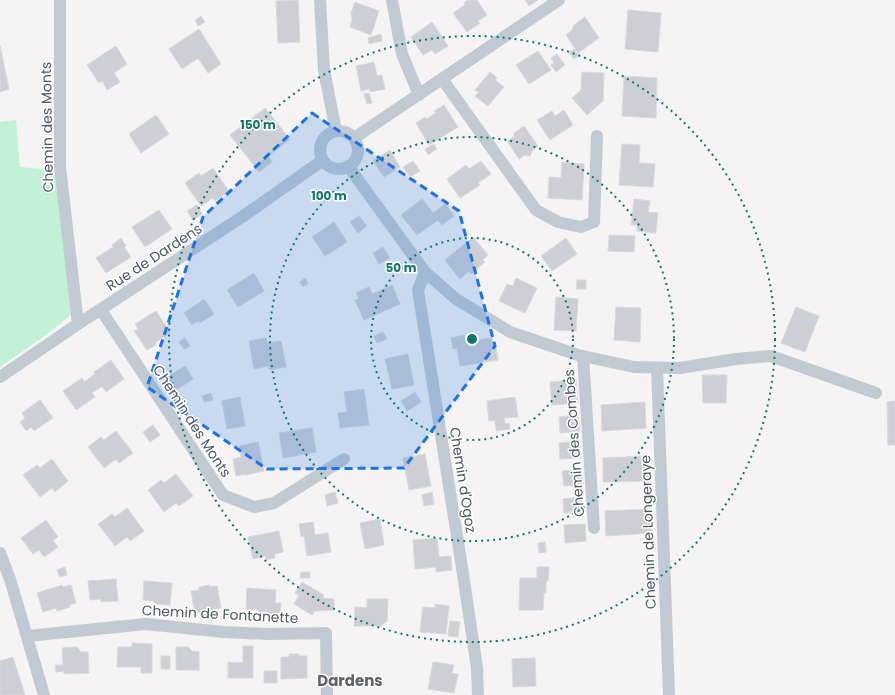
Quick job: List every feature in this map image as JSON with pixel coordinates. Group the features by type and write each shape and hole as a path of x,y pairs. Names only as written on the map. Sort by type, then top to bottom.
{"street":[{"name":"Chemin des Monts","path":"60,0 60,167 78,324"},
{"path":"320,0 324,70 336,131"},
{"path":"392,0 402,54 419,95"},
{"path":"354,138 559,0"},
{"path":"442,79 536,210 558,222 581,227 594,222 596,136"},
{"path":"336,131 343,131 354,138 357,146 357,154 354,161 348,166 334,168 327,165 322,160 320,151 321,142 327,135 336,131"},
{"name":"Rue de Dardens","path":"0,378 78,324 242,217 322,160"},
{"name":"Chemin des Combes","path":"348,166 425,272 456,298 510,332 583,356 634,367 680,368 736,359 771,356 876,393"},
{"name":"Chemin d'Ogoz","path":"425,272 418,290 477,668 478,695"},
{"name":"Chemin des Monts","path":"101,310 223,495 254,507 274,502 344,459"},
{"name":"Chemin des Combes","path":"583,356 594,528"},
{"name":"Chemin de Longeraye","path":"657,368 669,695"},
{"path":"0,553 10,579 44,695"},
{"name":"Chemin de Fontanette","path":"27,636 146,624 223,632 269,634 326,633 327,695"}],"highlighted area":[{"path":"312,113 459,211 495,346 404,468 267,469 147,387 203,217"}],"green space":[{"path":"16,120 20,167 54,170 73,313 46,335 0,367 0,122"}],"building":[{"path":"298,0 300,42 278,43 276,1"},
{"path":"467,0 477,0 487,15 478,21 480,23 467,32 453,13 465,5 464,3"},
{"path":"525,0 538,0 529,6"},
{"path":"355,2 379,11 371,35 350,27 352,20 351,13"},
{"path":"628,10 661,13 658,52 625,49"},
{"path":"201,16 205,22 198,26 195,20"},
{"path":"585,17 599,38 578,53 566,35 572,30 574,25"},
{"path":"432,22 448,46 435,54 432,50 423,55 411,37"},
{"path":"199,29 221,64 208,73 198,58 182,69 169,49"},
{"path":"381,34 382,41 369,44 368,38"},
{"path":"0,46 9,89 0,92"},
{"path":"116,46 127,64 114,73 120,82 107,90 102,81 99,83 87,65"},
{"path":"574,49 579,56 574,59 569,53"},
{"path":"538,51 551,70 529,84 516,65"},
{"path":"557,54 565,65 556,72 551,65 554,63 551,58"},
{"path":"374,62 377,76 382,75 385,89 370,92 369,89 361,91 356,66"},
{"path":"490,72 497,78 495,80 504,87 488,106 475,96 479,92 475,90"},
{"path":"582,72 604,73 603,101 587,115 572,98 581,90"},
{"path":"624,76 657,78 656,118 622,116"},
{"path":"369,93 372,103 367,104 364,94"},
{"path":"444,105 458,127 429,145 416,123 425,117 426,119 436,113 434,111"},
{"path":"265,108 290,139 268,156 272,162 259,172 230,135"},
{"path":"564,110 573,125 550,140 537,120 552,111 555,116"},
{"path":"156,115 169,134 141,153 129,134"},
{"path":"524,126 538,146 532,151 530,156 525,155 519,159 507,141 514,137 514,133"},
{"path":"434,144 437,149 428,155 425,149"},
{"path":"622,144 640,145 639,163 655,164 653,187 619,185"},
{"path":"390,150 400,167 384,177 373,161"},
{"path":"413,161 420,171 410,177 403,167"},
{"path":"481,161 491,174 478,183 480,185 460,198 447,179 466,165 469,169"},
{"path":"562,162 584,164 582,200 548,198 549,177 561,178"},
{"path":"213,168 229,191 215,201 213,198 201,206 185,183 199,173 201,176"},
{"path":"422,199 433,213 445,204 454,216 442,225 438,220 417,235 401,215"},
{"path":"634,199 650,201 648,212 658,213 656,233 637,231 637,225 631,225"},
{"path":"197,205 202,214 193,220 187,211"},
{"path":"159,210 172,229 145,247 132,227"},
{"path":"359,216 367,226 358,233 350,222"},
{"path":"334,222 347,242 325,256 312,237"},
{"path":"609,235 635,236 634,252 608,251"},
{"path":"473,237 488,255 483,260 485,262 471,274 469,271 460,279 445,260"},
{"path":"121,238 126,246 124,247 131,257 106,273 96,258 113,247 112,245"},
{"path":"566,238 577,254 552,271 541,256"},
{"path":"383,247 390,258 379,264 373,253"},
{"path":"254,273 264,291 238,307 227,290"},
{"path":"305,278 308,284 303,287 300,282"},
{"path":"516,278 537,288 525,313 499,301 507,284 513,286"},
{"path":"577,280 586,280 586,289 576,289"},
{"path":"392,285 400,304 364,320 355,300 359,299 356,293 369,287 372,294"},
{"path":"556,297 578,299 576,331 554,330"},
{"path":"204,299 214,314 200,323 199,321 192,325 184,313"},
{"path":"616,307 641,308 640,342 614,340"},
{"path":"796,307 819,316 805,352 781,343"},
{"path":"156,311 170,332 155,343 156,345 147,350 134,331 138,329 135,324"},
{"path":"383,332 387,339 377,343 374,336"},
{"path":"464,335 466,342 491,338 493,348 496,347 498,360 460,366 457,348 453,349 451,338"},
{"path":"185,338 190,346 184,349 179,342"},
{"path":"266,338 267,343 281,341 286,367 269,370 269,366 254,369 249,341"},
{"path":"408,354 414,385 392,389 385,359"},
{"path":"111,360 124,379 106,392 102,386 92,393 95,397 76,410 63,391 82,378 84,382 95,374 94,372"},
{"path":"185,366 193,379 176,390 167,377"},
{"path":"702,375 727,375 726,403 703,403"},
{"path":"576,380 578,403 552,405 550,382"},
{"path":"364,389 369,425 340,428 338,413 347,412 344,392"},
{"path":"415,392 421,402 407,411 401,401"},
{"path":"211,393 213,400 204,402 202,396"},
{"path":"240,397 245,426 227,429 222,401"},
{"path":"515,397 518,417 504,418 505,424 509,423 510,429 496,431 495,420 489,421 487,401"},
{"path":"40,400 53,418 34,431 31,427 26,431 20,422 25,418 22,413"},
{"path":"895,401 895,445 888,445 887,402"},
{"path":"645,402 646,428 602,431 601,405"},
{"path":"578,415 580,431 560,433 559,417"},
{"path":"153,425 160,435 150,442 143,432"},
{"path":"312,428 316,452 283,458 279,433"},
{"path":"116,431 133,453 119,463 116,459 104,468 88,447 101,437 104,440"},
{"path":"580,441 581,458 560,459 559,443"},
{"path":"258,442 264,471 236,476 233,459 241,457 239,446"},
{"path":"425,454 431,486 409,490 403,458"},
{"path":"648,456 649,481 603,482 603,458"},
{"path":"52,459 68,481 55,492 52,488 40,497 23,475 37,465 40,468"},
{"path":"581,469 583,484 564,486 562,471"},
{"path":"176,474 193,496 179,506 176,503 164,512 148,490 161,480 164,483"},
{"path":"335,492 338,503 327,506 325,495"},
{"path":"432,492 434,504 424,506 422,495"},
{"path":"581,497 583,511 564,513 563,499"},
{"path":"127,508 144,531 130,541 127,537 115,546 98,524 112,514 115,517"},
{"path":"651,509 652,533 606,536 605,511"},
{"path":"380,519 384,545 365,549 360,523"},
{"path":"46,520 58,537 53,540 58,547 44,557 39,550 33,554 21,538"},
{"path":"313,522 315,535 328,533 331,552 307,556 304,536 301,537 299,524"},
{"path":"585,524 586,541 565,543 564,525"},
{"path":"279,531 283,552 274,554 275,558 266,560 265,556 253,559 248,537"},
{"path":"437,538 439,557 451,556 452,570 436,572 436,567 415,569 413,540"},
{"path":"545,542 546,552 539,553 538,543"},
{"path":"65,567 67,575 60,577 57,570"},
{"path":"537,567 549,567 548,581 546,581 546,593 544,593 543,610 519,610 520,578 537,578"},
{"path":"301,572 310,572 310,578 300,578"},
{"path":"116,579 118,601 101,602 101,599 90,600 88,581"},
{"path":"144,581 172,583 170,605 154,604 154,601 143,600"},
{"path":"302,582 324,595 323,598 334,599 334,610 315,611 312,615 294,604 299,595 295,593"},
{"path":"62,585 63,587 71,585 76,603 69,605 70,607 57,611 56,608 43,612 37,593"},
{"path":"209,585 209,587 217,586 221,608 195,613 191,591 199,590 199,587"},
{"path":"247,588 276,590 275,603 281,603 280,615 258,613 259,610 246,609"},
{"path":"367,599 388,599 387,621 381,626 354,626 355,607 367,608"},
{"path":"435,604 449,606 446,634 420,632 423,607 435,608"},
{"path":"450,621 460,622 458,637 448,636"},
{"path":"132,643 152,644 152,673 141,673 141,667 117,667 118,647 132,647"},
{"path":"243,646 253,646 253,678 228,678 228,662 243,663"},
{"path":"77,647 81,652 88,652 89,673 64,674 64,671 56,672 55,665 63,665 62,648"},
{"path":"176,647 188,647 192,651 199,652 199,670 176,670"},
{"path":"289,654 307,656 307,678 281,679 281,657 289,657"},
{"path":"161,656 170,656 170,669 161,669"},
{"path":"13,657 25,695 0,695 0,661"},
{"path":"535,658 536,686 513,687 512,659"},
{"path":"433,662 454,665 452,673 458,674 454,693 428,689"},
{"path":"264,671 277,671 277,683 264,683"}],"district":[{"name":"Dardens","path":"350,680"}]}
